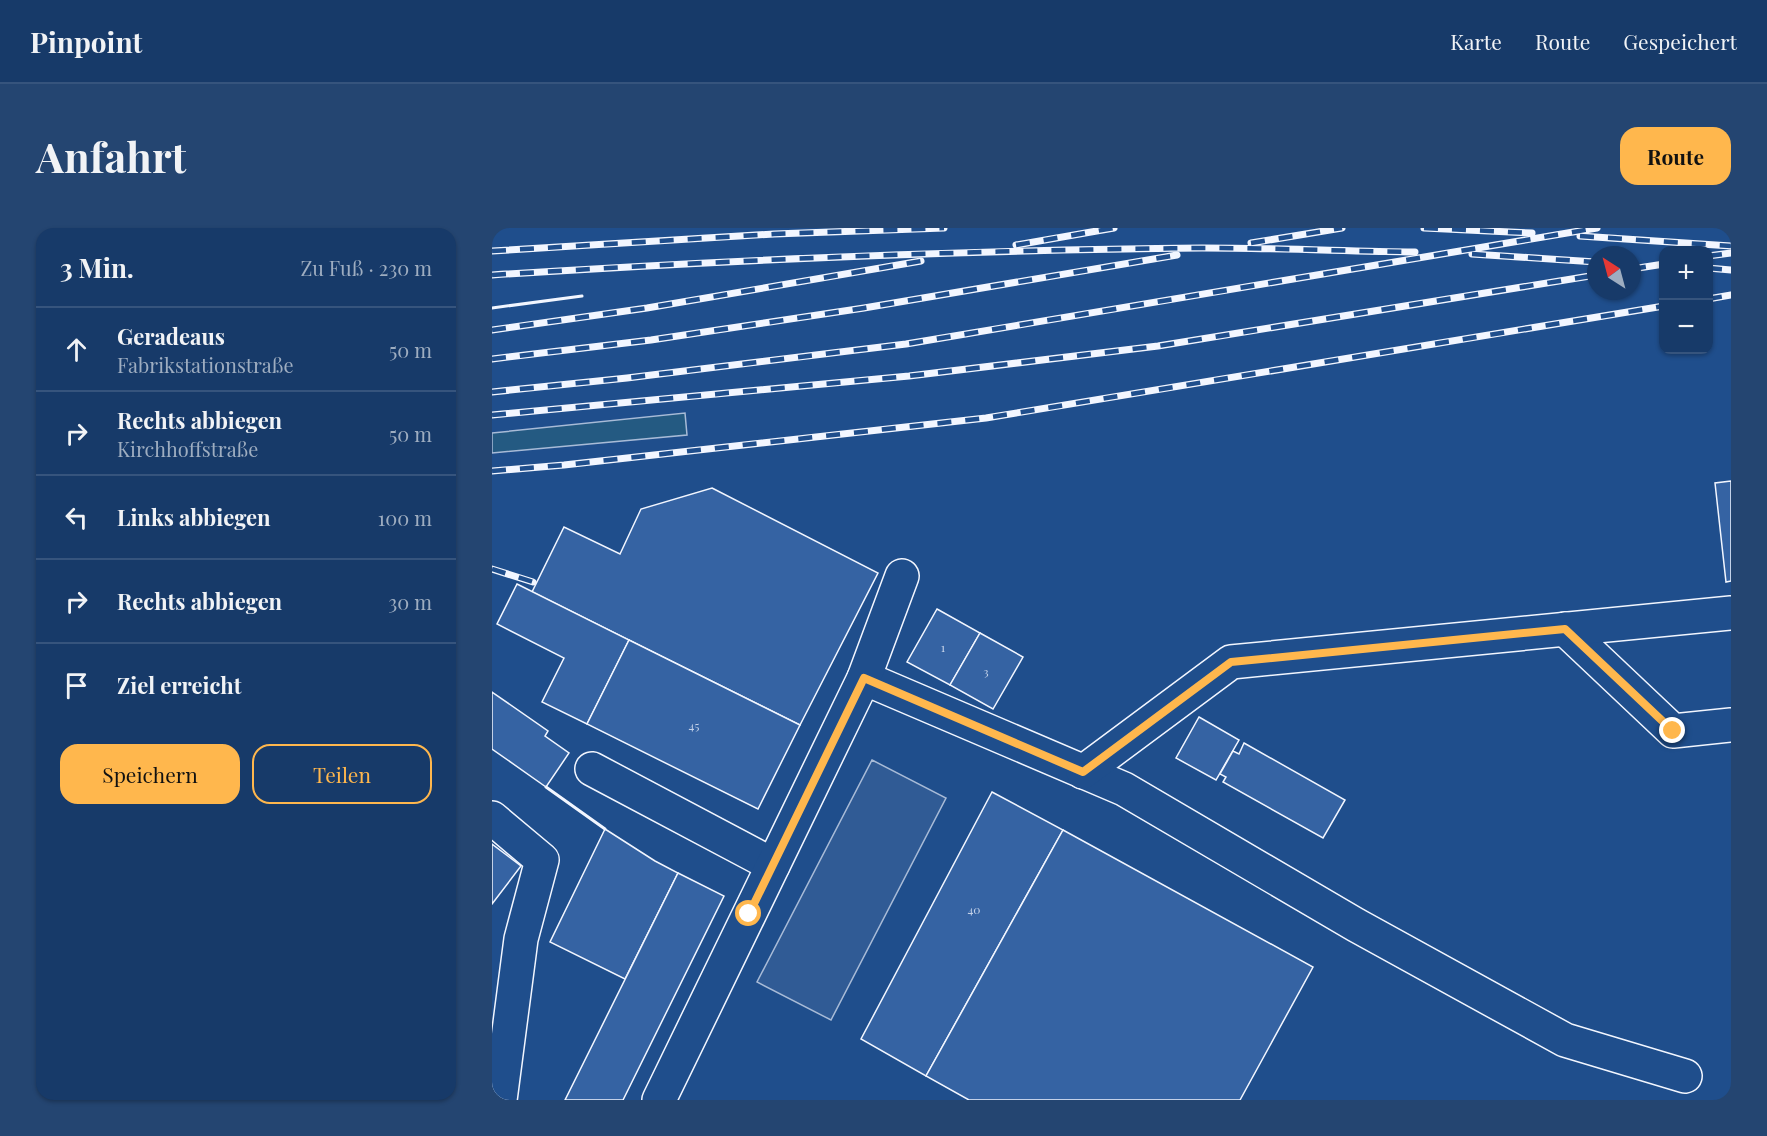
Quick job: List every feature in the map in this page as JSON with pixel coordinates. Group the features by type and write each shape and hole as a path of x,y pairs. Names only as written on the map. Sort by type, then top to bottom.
{"street":[{"path":"665,1098 773,865 864,678 902,576"},
{"path":"1083,772 1231,662 1731,613"},
{"path":"1565,629 1673,731 1731,725"},
{"path":"864,678 1124,789 1356,925 1565,1040 1685,1076"},
{"path":"592,769 773,865"},
{"path":"492,818 542,860 521,939 500,1100"}],"shaded area":[{"path":"685,413 687,435 492,453 492,433"},
{"path":"872,760 946,798 831,1020 757,982"}],"building":[{"path":"1731,481 1731,581 1726,582 1715,483"},
{"path":"712,488 878,573 800,725 532,592 564,527 620,554 641,509"},
{"path":"517,584 629,640 587,724 542,702 564,658 497,624"},
{"path":"937,609 980,633 950,685 907,662"},
{"path":"980,633 1023,657 993,709 950,685"},
{"path":"629,640 800,725 758,809 587,724"},
{"path":"492,692 548,731 545,736 569,753 546,787 492,749"},
{"path":"1199,717 1239,740 1216,780 1176,758"},
{"path":"1244,743 1345,800 1323,838 1223,782 1226,777 1220,774 1233,751 1239,754"},
{"path":"992,792 1063,830 926,1076 861,1039"},
{"path":"605,829 678,873 625,979 550,942"},
{"path":"1063,830 1313,967 1240,1100 969,1100 926,1076"},
{"path":"492,844 521,866 492,904"},
{"path":"678,873 724,896 623,1100 565,1100"}],"railway":[{"path":"492,251 774,234 944,228"},
{"path":"1016,245 1114,228"},
{"path":"1251,243 1342,228"},
{"path":"1424,228 1532,233"},
{"path":"492,392 906,344 1597,228"},
{"path":"1580,236 1731,246"},
{"path":"492,275 935,253 1202,248 1415,252"},
{"path":"1713,255 1731,253"},
{"path":"1472,254 1587,261"},
{"path":"492,359 651,340 864,308 1177,255"},
{"path":"492,330 647,308 921,261"},
{"path":"1641,268 1659,265"},
{"path":"1713,268 1731,270"},
{"path":"492,415 909,376 1158,346 1587,276"},
{"path":"1713,298 1731,295"},
{"path":"492,471 986,418 1659,307"},
{"path":"492,569 533,582"}],"wall":[{"path":"492,308 582,296"},
{"path":"546,787 605,829"}],"route":[{"path":"749,914 864,678 1083,772 1231,662 1565,629 1673,731"}]}
